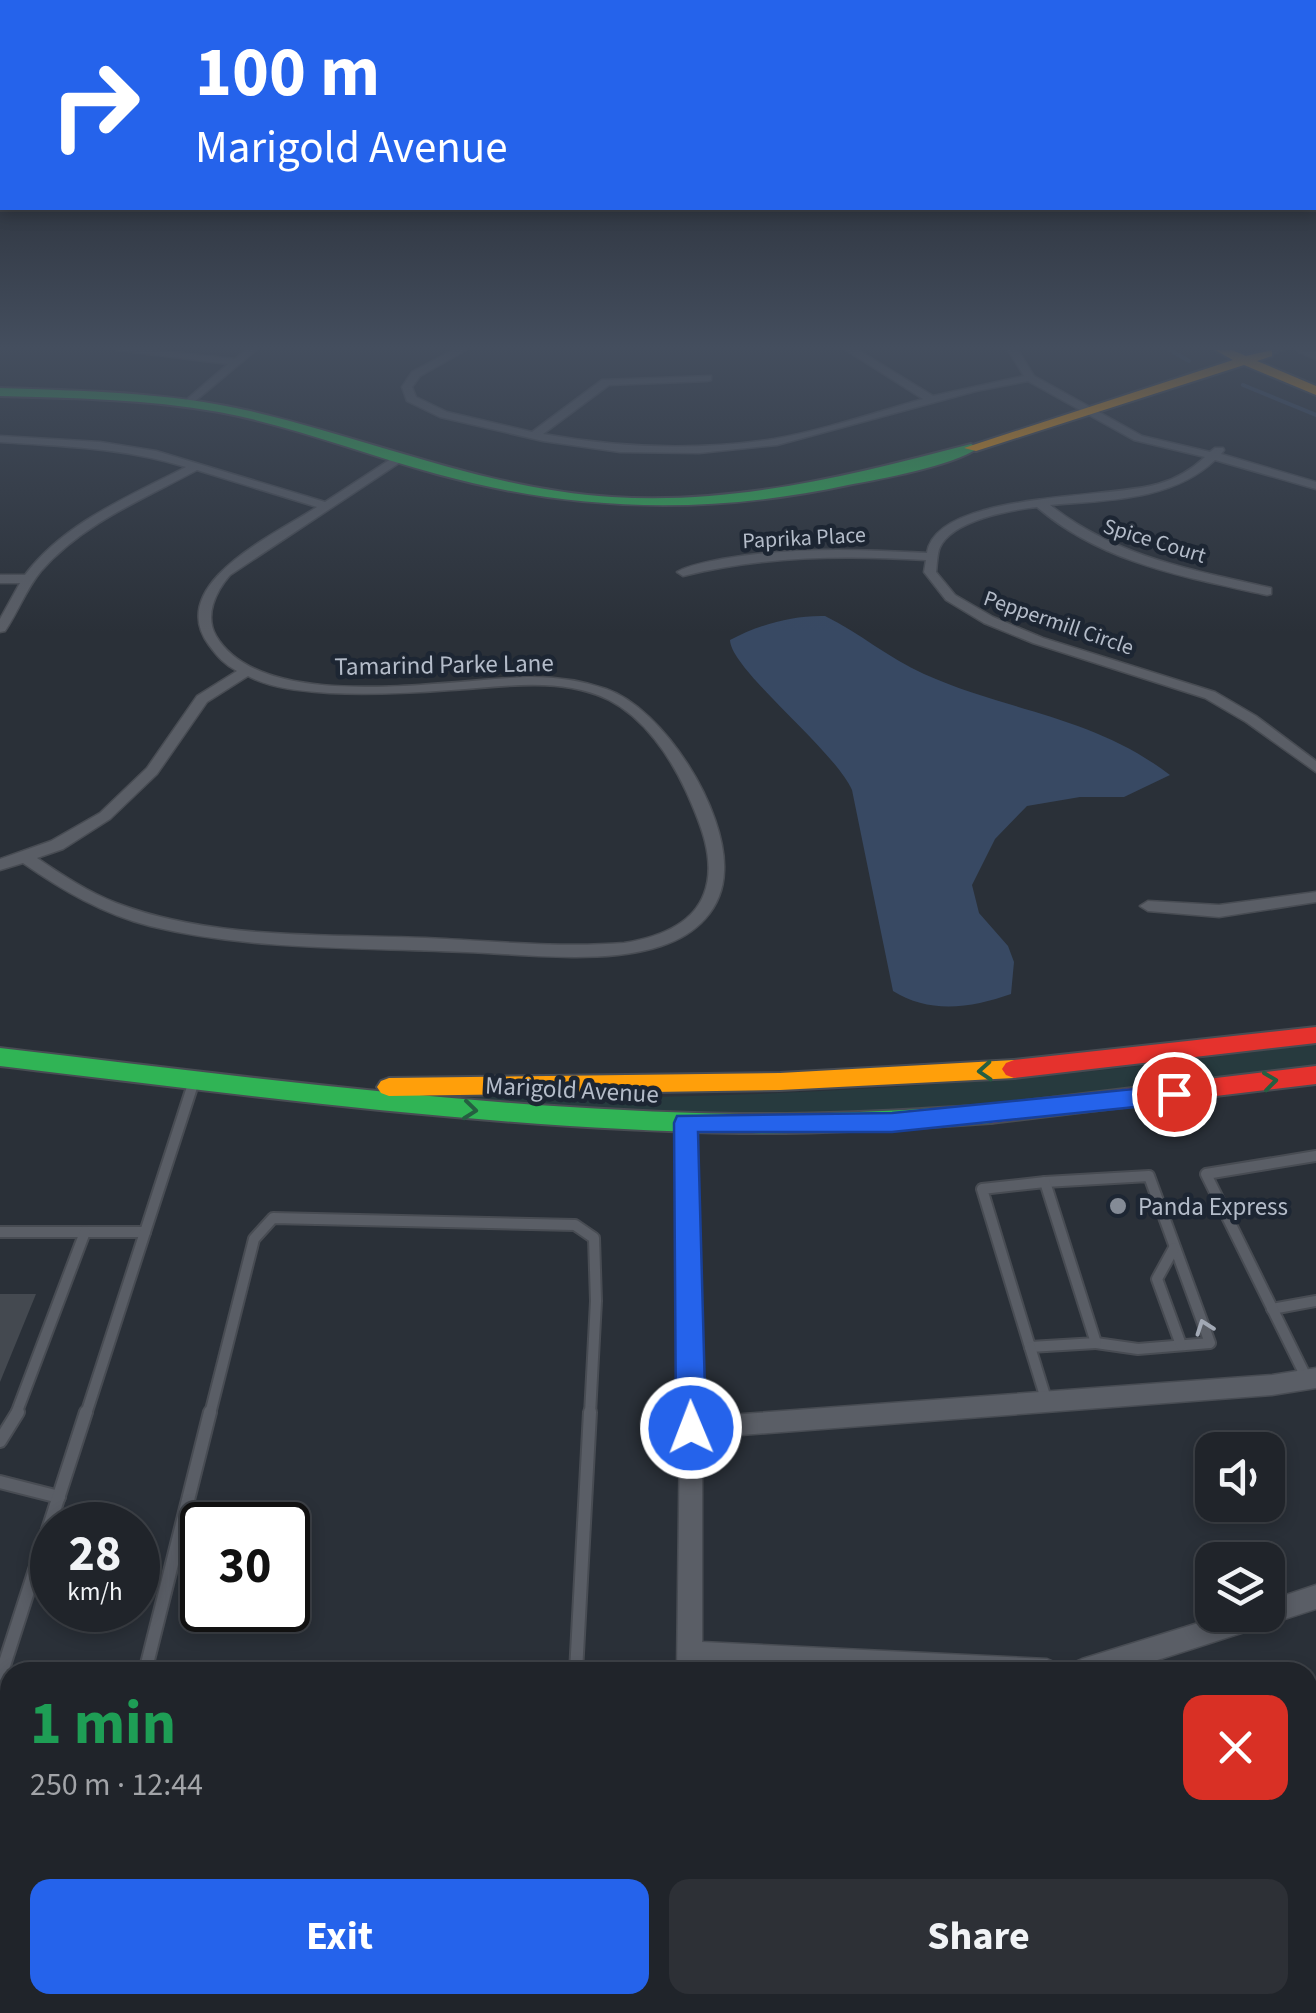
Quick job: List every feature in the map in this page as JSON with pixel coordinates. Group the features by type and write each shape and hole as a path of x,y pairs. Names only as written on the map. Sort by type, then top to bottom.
{"main road":[{"path":"347,444 472,480 541,494 652,502 799,494 863,481 984,444"},
{"name":"Marigold Avenue","path":"304,1089 667,1086 880,1079 1082,1064 1316,1036"},
{"name":"Marigold Avenue","path":"0,1056 484,1112 686,1123 892,1123 1104,1103 1316,1075"}],"street":[{"path":"66,444 121,448 196,466 325,506"},
{"path":"594,444 640,450 757,444"},
{"path":"1153,444 1217,453 1316,486"},
{"path":"928,557 940,538 962,522 986,513 1169,484 1202,470 1217,453"},
{"name":"Tamarind Parke Lane","path":"27,858 52,878 101,906 166,926 232,936 623,950 676,933 697,917 712,896 717,874 714,851 687,776 660,734 622,701 580,686 547,681 336,690 292,685 247,671 226,656 208,634 205,606 212,588 236,563 398,459"},
{"path":"0,628 28,579 56,550 196,466"},
{"name":"Spice Court","path":"1042,504 1072,530 1116,552 1267,591"},
{"name":"Paprika Place","path":"683,572 732,560 805,555 862,552 928,557"},
{"name":"Peppermill Circle","path":"928,557 936,586 974,616 1198,690 1232,707 1316,768"},
{"path":"0,578 28,579"},
{"path":"0,865 27,858 84,830 125,800 152,771 194,708 247,671"},
{"path":"1148,906 1219,911 1316,897"},
{"path":"686,1123 691,1428 689,1662"},
{"path":"691,1428 1312,1379"},
{"path":"1285,1607 1316,1597"},
{"path":"1114,1662 1208,1632"}],"lane":[{"path":"5,1662 195,1078"},
{"path":"1312,1379 1272,1309 1206,1174 1316,1156"},
{"path":"1030,1347 1096,1343 1114,1349 1210,1343 1149,1176 982,1189 1030,1347 1047,1402"},
{"path":"1045,1182 1096,1343"},
{"path":"148,1662 254,1239 273,1218 575,1225 594,1238 596,1300 577,1662"},
{"path":"0,1232 145,1232"},
{"path":"0,1441 18,1410 86,1232"},
{"path":"1174,1248 1157,1280 1181,1345"},
{"path":"1272,1309 1316,1302"},
{"path":"0,1482 59,1498"}],"green space":[{"path":"1316,1044 1316,1066 1051,1099 892,1113 716,1115 421,1096 830,1091 1104,1070"}],"water":[{"path":"825,616 924,674 1081,727 1141,755 1170,775 1124,797 1080,797 1027,806 995,839 972,885 979,913 1008,946 1014,962 1011,994 981,1003 936,1006 893,991 852,790 825,753 747,670 730,640 776,622"}],"building":[{"path":"0,1294 36,1294 0,1382"}],"traffic: fast":[{"path":"352,444 520,490 663,503 767,496 819,487 971,448"},
{"path":"0,1057 370,1099 618,1119 866,1122 990,1114"}],"traffic: slow":[{"path":"971,448 984,444"},
{"path":"389,1087 780,1081 1014,1069"}],"traffic: jam":[{"path":"1014,1069 1316,1035"},
{"path":"990,1114 1316,1075"}],"place":[{"name":"Panda Express","path":"1118,1206"}],"route":[{"path":"691,1428 686,1123 892,1123 1174,1094"}]}
